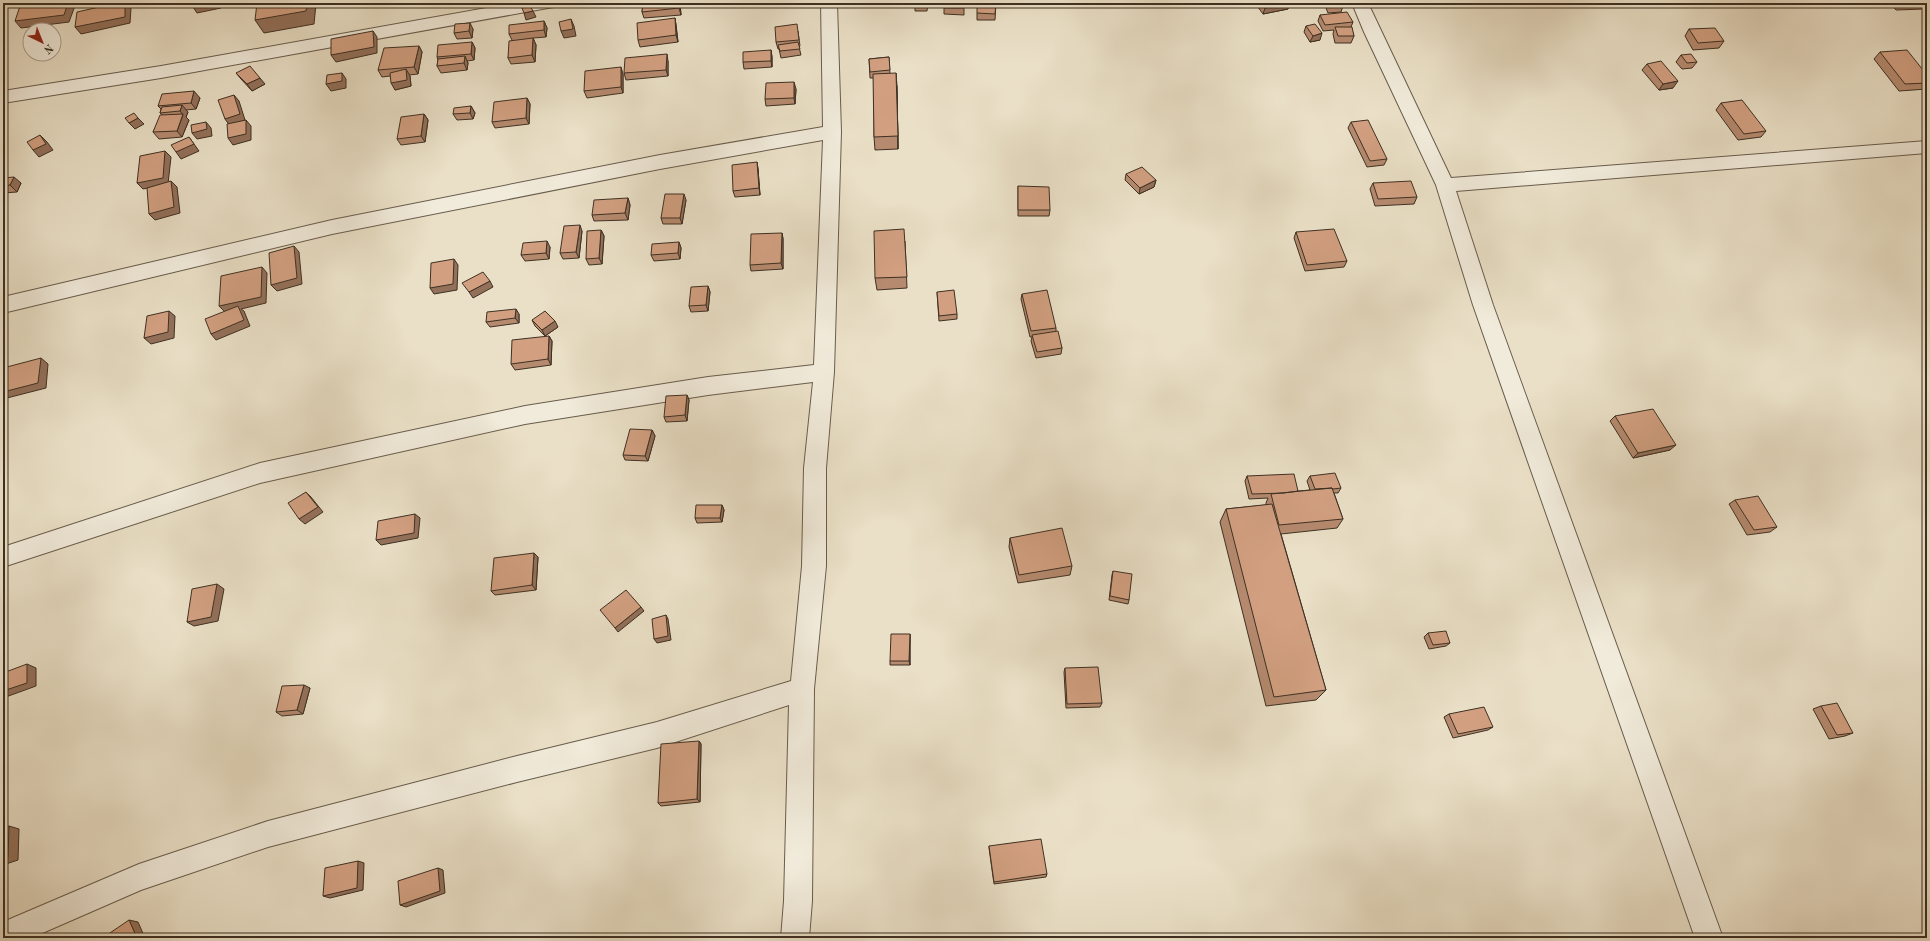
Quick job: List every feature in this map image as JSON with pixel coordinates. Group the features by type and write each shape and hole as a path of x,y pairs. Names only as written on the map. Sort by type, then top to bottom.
{"street":[{"path":"3,97 169,70 548,3"},
{"path":"795,938 798,900 802,689 814,566 815,468 824,372 832,132 829,3"},
{"path":"1360,3 1372,32 1444,185 1483,305 1709,938"},
{"path":"3,305 332,226 660,162 832,132"},
{"path":"1444,185 1927,147"},
{"path":"3,557 260,472 525,415 708,386 824,372"},
{"path":"3,936 139,877 268,834 517,769 657,735 802,689"}],"building":[{"path":"21,3 68,3 64,15 15,21"},
{"path":"117,3 125,3 125,17 75,27 77,12"},
{"path":"257,3 307,3 306,11 255,20"},
{"path":"643,3 679,3 679,8 642,12"},
{"path":"915,3 927,3 927,5 915,5"},
{"path":"944,3 964,3 964,8 944,8"},
{"path":"977,3 996,3 995,14 977,13"},
{"path":"1262,3 1288,3 1265,8"},
{"path":"1329,3 1342,3 1343,6 1330,6"},
{"path":"530,6 533,11 524,13 522,8"},
{"path":"1347,12 1353,22 1325,25 1320,15"},
{"path":"675,18 676,35 638,40 637,23"},
{"path":"571,19 573,29 561,31 559,22"},
{"path":"544,21 544,30 509,34 509,25"},
{"path":"470,23 469,31 454,33 455,24"},
{"path":"797,24 799,40 776,42 775,27"},
{"path":"1315,24 1322,33 1313,36 1306,26"},
{"path":"1335,27 1352,27 1354,36 1338,36"},
{"path":"1715,28 1724,41 1698,43 1689,29"},
{"path":"373,31 374,47 331,55 331,39"},
{"path":"533,38 532,55 508,58 509,41"},
{"path":"472,42 471,54 437,57 438,45"},
{"path":"798,42 800,49 780,51 778,45"},
{"path":"419,46 414,67 378,70 384,48"},
{"path":"771,50 771,61 743,62 743,52"},
{"path":"1907,50 1927,75 1927,83 1905,84 1880,52"},
{"path":"667,54 666,70 624,73 625,58"},
{"path":"1691,54 1697,62 1687,63 1681,55"},
{"path":"465,56 464,63 437,66 438,59"},
{"path":"889,57 890,70 870,72 869,59"},
{"path":"1661,61 1678,81 1663,84 1647,64"},
{"path":"250,66 260,78 247,84 236,73"},
{"path":"621,67 621,87 584,91 585,71"},
{"path":"406,69 407,80 391,83 390,73"},
{"path":"342,73 342,81 326,84 327,75"},
{"path":"896,73 898,136 874,137 873,74"},
{"path":"794,82 794,98 765,99 766,83"},
{"path":"194,91 191,103 158,106 162,94"},
{"path":"234,95 240,114 225,119 218,100"},
{"path":"527,98 526,118 492,122 494,102"},
{"path":"1742,100 1766,131 1744,134 1721,103"},
{"path":"182,105 180,111 160,113 162,107"},
{"path":"471,106 470,113 453,114 454,108"},
{"path":"134,113 138,118 129,123 125,118"},
{"path":"183,114 177,131 153,132 160,115"},
{"path":"424,114 421,136 397,139 401,117"},
{"path":"246,120 246,134 228,138 227,124"},
{"path":"1368,120 1387,159 1370,161 1351,122"},
{"path":"206,122 207,129 192,133 191,125"},
{"path":"40,135 46,144 33,150 27,142"},
{"path":"189,137 194,144 176,152 171,145"},
{"path":"165,151 163,178 137,183 140,156"},
{"path":"757,162 759,188 733,191 732,165"},
{"path":"1142,167 1156,180 1140,188 1126,174"},
{"path":"14,177 10,185 3,186 3,178"},
{"path":"171,181 174,207 149,214 147,188"},
{"path":"1411,181 1417,197 1378,199 1373,183"},
{"path":"1018,186 1049,187 1050,210 1018,210"},
{"path":"665,194 684,194 680,218 661,218"},
{"path":"628,198 625,213 592,215 594,200"},
{"path":"580,225 576,252 560,253 564,226"},
{"path":"904,229 907,277 875,278 874,231"},
{"path":"1334,229 1347,261 1307,265 1296,232"},
{"path":"601,230 599,258 586,259 587,231"},
{"path":"782,233 781,263 750,265 751,234"},
{"path":"547,241 546,253 521,255 523,243"},
{"path":"679,242 678,253 651,255 652,244"},
{"path":"294,246 297,278 271,285 269,253"},
{"path":"454,259 453,284 430,288 431,263"},
{"path":"262,267 261,297 219,306 221,276"},
{"path":"483,272 490,281 469,292 462,283"},
{"path":"708,286 706,305 689,306 691,287"},
{"path":"954,290 957,314 939,316 937,292"},
{"path":"1047,290 1056,328 1031,331 1022,294"},
{"path":"238,306 244,320 211,334 205,319"},
{"path":"516,309 515,318 486,322 487,312"},
{"path":"169,311 168,332 144,338 147,316"},
{"path":"545,311 555,321 542,330 532,320"},
{"path":"1058,331 1062,348 1037,352 1032,335"},
{"path":"549,336 548,359 511,364 512,340"},
{"path":"41,358 38,383 3,392 3,368"},
{"path":"687,395 685,415 664,417 666,396"},
{"path":"1653,409 1676,445 1638,453 1615,416"},
{"path":"630,429 652,430 645,456 623,455"},
{"path":"1335,473 1341,488 1315,489 1310,476"},
{"path":"1294,474 1298,491 1284,493 1252,494 1247,476"},
{"path":"1332,488 1343,519 1279,525 1271,494"},
{"path":"306,492 318,507 299,519 288,503"},
{"path":"1758,496 1777,527 1754,530 1735,500"},
{"path":"1272,504 1326,690 1274,697 1226,509"},
{"path":"696,505 722,505 720,518 695,518"},
{"path":"415,514 414,533 376,540 378,521"},
{"path":"1062,528 1072,566 1019,575 1010,538"},
{"path":"534,553 532,585 491,591 494,558"},
{"path":"1113,571 1132,574 1129,600 1110,596"},
{"path":"217,584 211,617 187,622 192,589"},
{"path":"626,590 641,607 615,628 600,610"},
{"path":"666,615 668,636 654,639 652,619"},
{"path":"1446,631 1450,643 1433,645 1428,633"},
{"path":"891,634 910,634 909,661 890,661"},
{"path":"27,664 27,683 3,691 3,673"},
{"path":"1098,667 1102,703 1067,704 1065,668"},
{"path":"304,685 297,710 276,712 282,686"},
{"path":"1837,703 1853,733 1837,735 1821,706"},
{"path":"1484,707 1493,727 1458,734 1449,714"},
{"path":"699,741 697,799 658,803 661,744"},
{"path":"9,826 8,857 3,859 3,828"},
{"path":"1041,839 1047,874 994,882 989,846"},
{"path":"358,861 357,888 323,896 325,868"},
{"path":"438,868 440,891 400,905 398,881"},
{"path":"129,920 137,938 104,938 104,937"}]}
